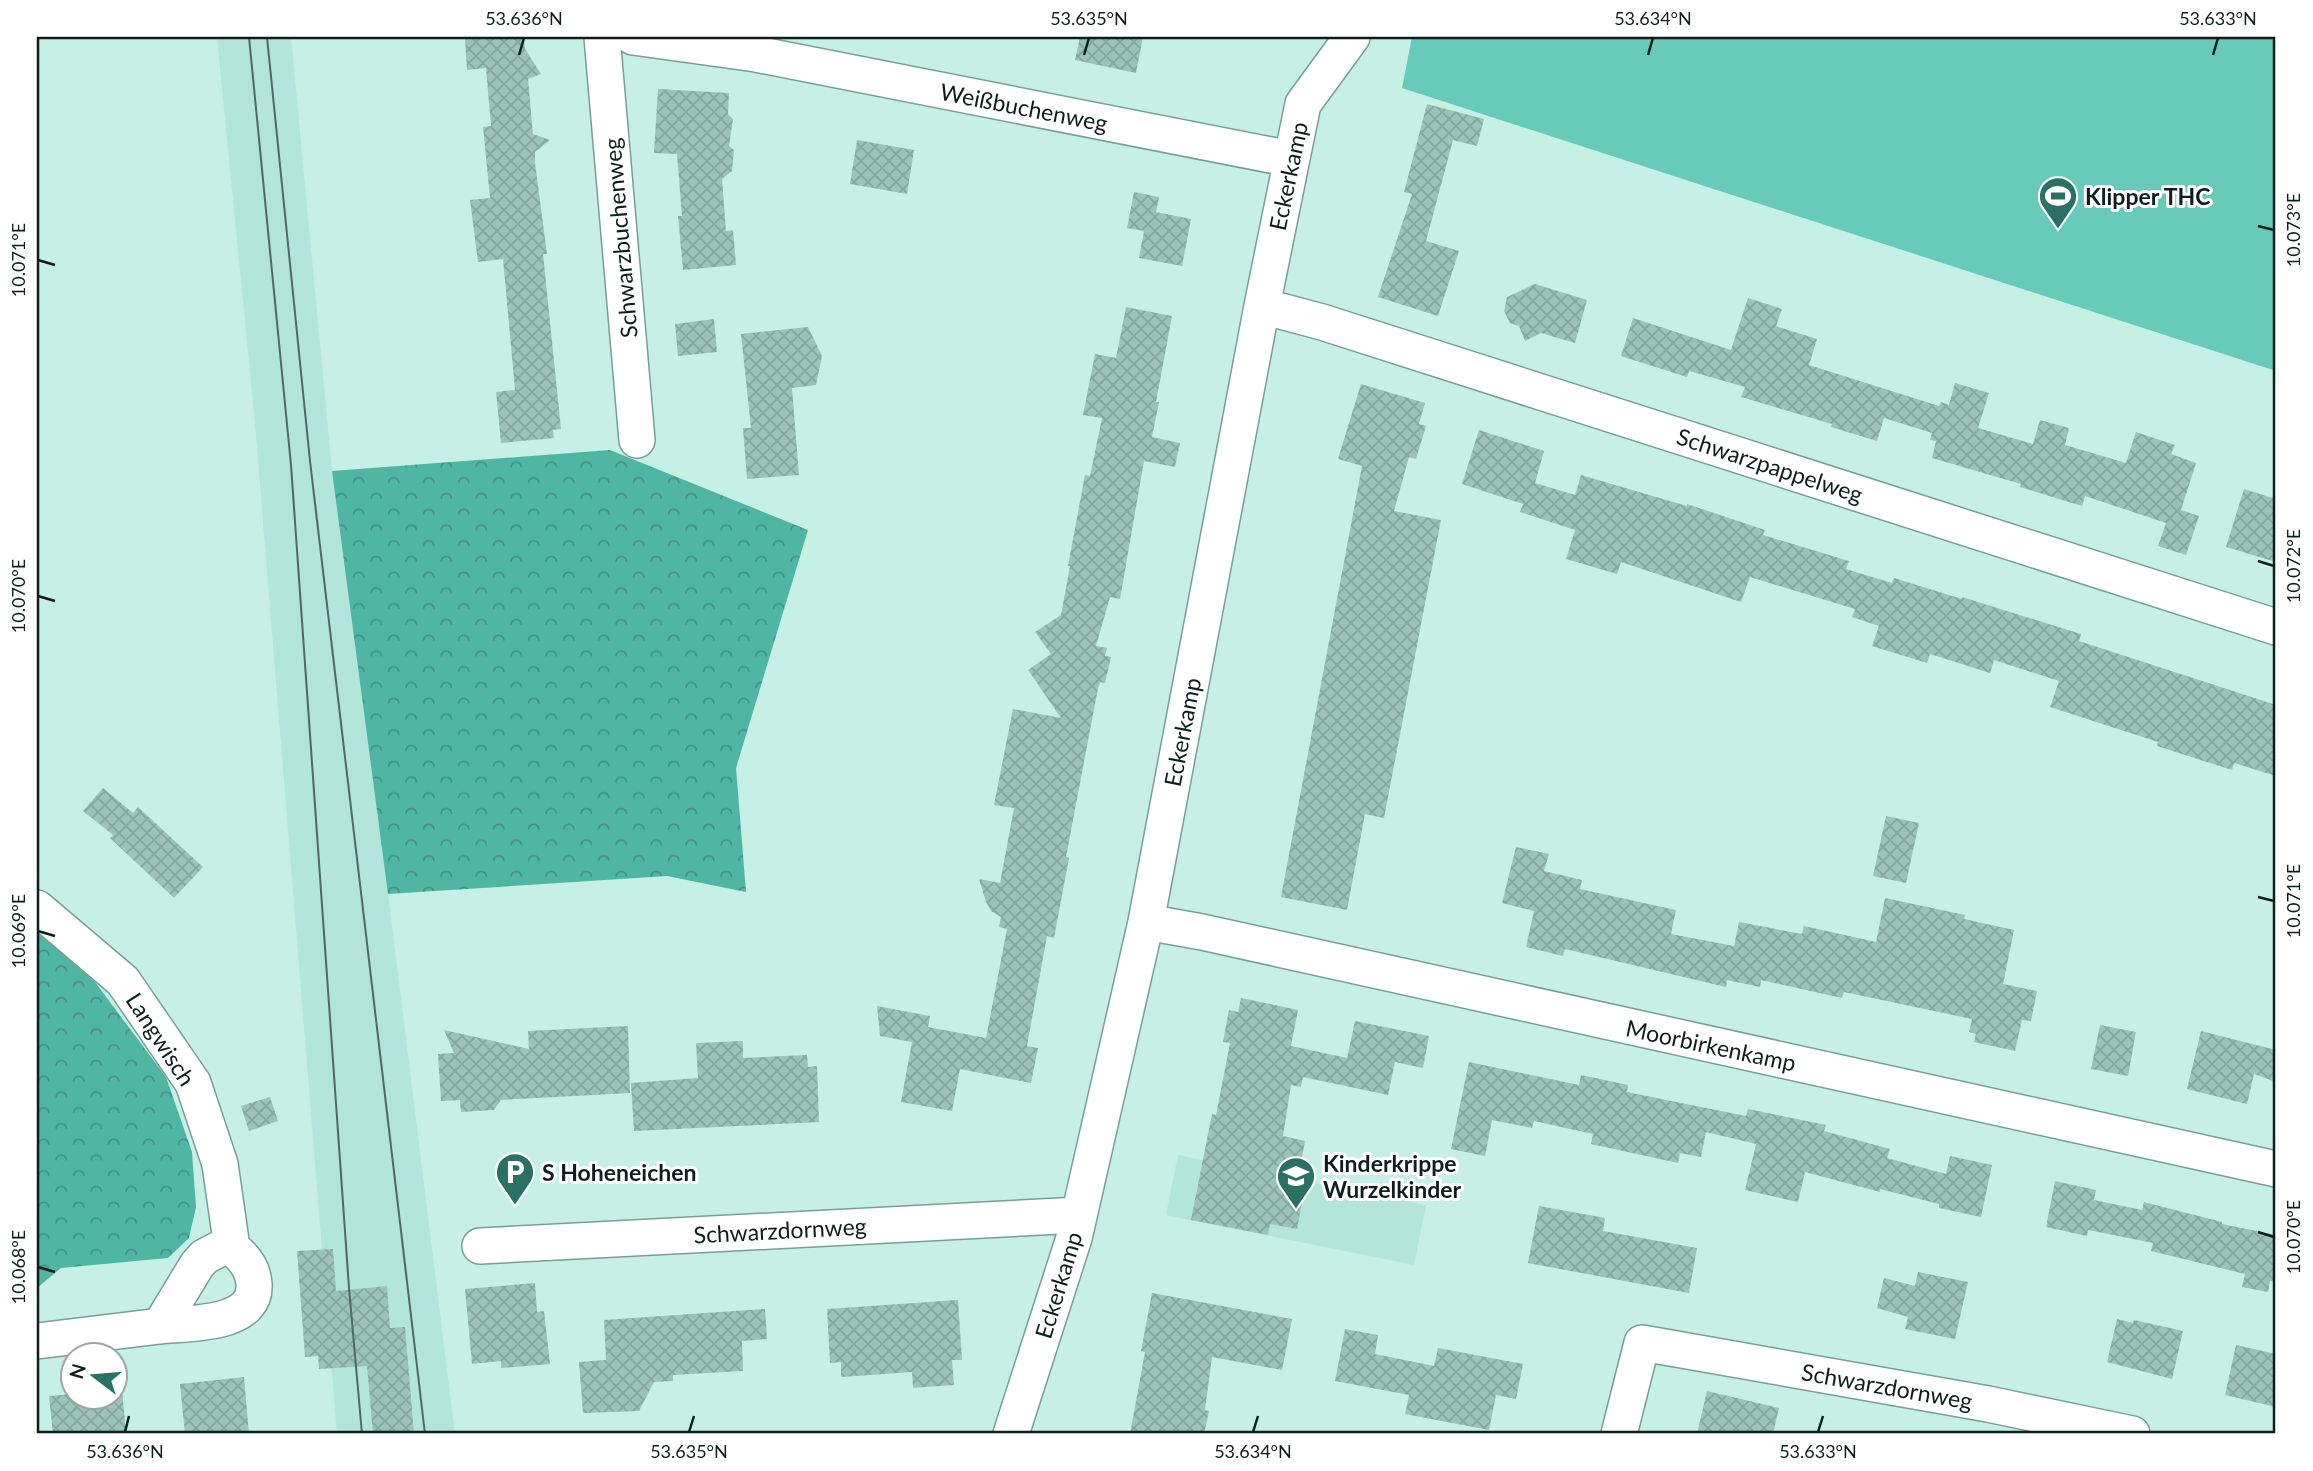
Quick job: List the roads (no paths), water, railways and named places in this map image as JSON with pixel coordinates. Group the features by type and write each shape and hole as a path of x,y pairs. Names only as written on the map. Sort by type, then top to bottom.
{"street":[{"name":"Schwarzbuchenweg","path":"602,37 637,440"},
{"name":"Weißbuchenweg","path":"633,37 743,46 1291,159"},
{"name":"Eckerkamp","path":"1011,1434 1079,1215 1146,922 1262,306 1303,104 1352,37"},
{"name":"Schwarzpappelweg","path":"1262,306 1362,335 2276,627"},
{"name":"Langwisch","path":"37,908 123,981 193,1083 219,1164 232,1248"},
{"name":"Moorbirkenkamp","path":"1146,922 1257,944 2276,1169"},
{"name":"Schwarzdornweg","path":"480,1246 1079,1215"},
{"path":"37,1341 229,1318 240,1313 251,1302 254,1293 252,1273 241,1255 232,1248 221,1248 204,1257 160,1326"},
{"name":"Schwarzdornweg","path":"1619,1434 1642,1343 1988,1404 2132,1434"}],"tram line":[{"path":"249,37 291,465 349,1288 362,1434"},
{"path":"267,37 310,461 425,1434"}],"place":[{"name":"Klipper THC","path":"2058,230"},
{"name":"S Hoheneichen","path":"515,1206"},
{"name":"Kinderkrippe Wurzelkinder","path":"1296,1210"}]}
